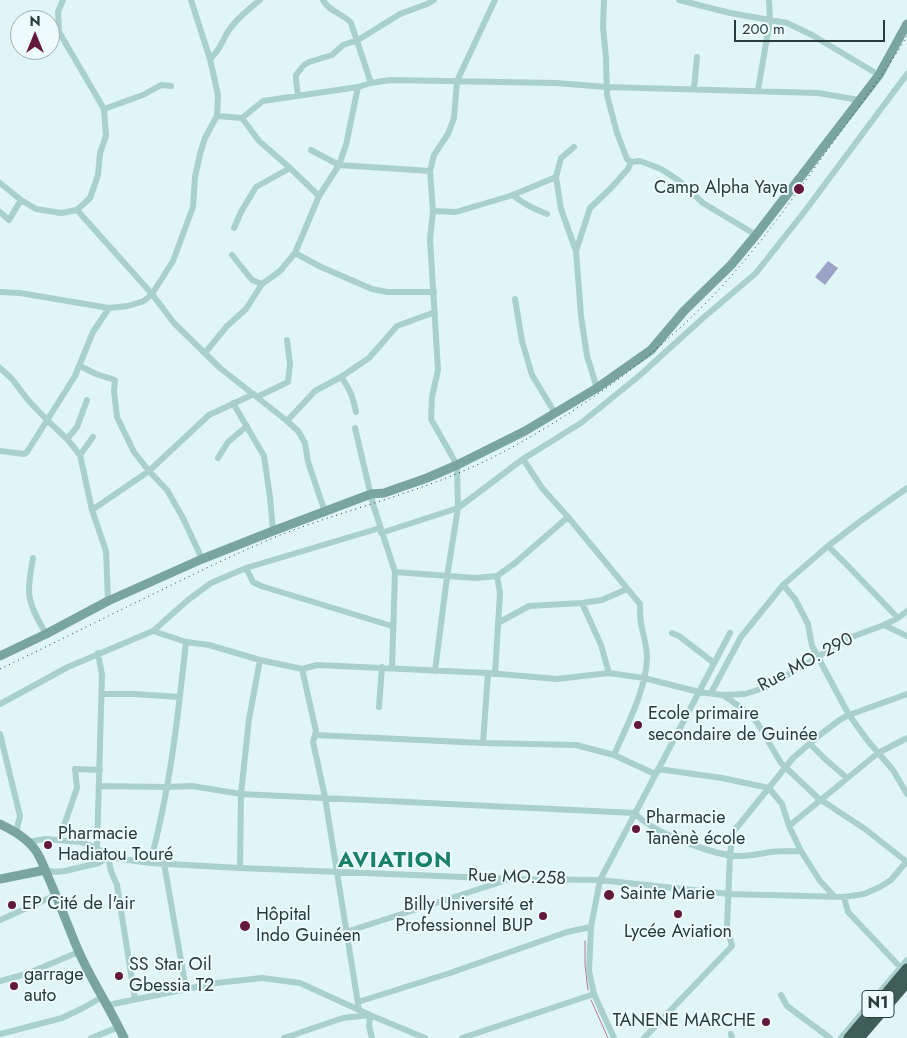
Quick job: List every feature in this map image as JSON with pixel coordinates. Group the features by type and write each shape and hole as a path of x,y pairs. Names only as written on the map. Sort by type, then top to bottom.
{"highway":[{"name":"N1","path":"848,1038 905,970"},
{"name":"N1","path":"859,1038 905,970"}],"street":[{"path":"0,183 36,210 62,214 76,210 90,198 98,175 100,153 106,136 104,109 59,32 58,12 63,0"},
{"path":"0,292 109,308 128,306 144,301 152,294 173,261 193,207 195,177 205,138 217,116 218,96 210,59 191,0"},
{"path":"210,59 218,52 236,21 260,0"},
{"path":"323,0 326,6 348,19 351,23 371,83"},
{"path":"298,96 296,75 308,62 332,55 343,45 358,40 400,14 434,0"},
{"path":"435,671 458,508 457,465 431,420 432,397 438,370 430,239 433,212 430,171 434,155 448,134 454,118 457,81 495,0"},
{"path":"604,0 603,27 607,95 617,133 627,159 631,162 640,161 661,169 678,180 703,203 756,235"},
{"path":"679,0 730,13 787,23 812,35 879,74"},
{"path":"758,90 770,20 769,0"},
{"path":"0,656 108,601 202,559 371,494 393,490 428,478 457,465 525,432 597,388 651,350 684,311 731,265 879,74 907,24"},
{"path":"694,89 697,57"},
{"path":"0,704 68,667 153,631 188,600 211,583 246,568 458,508 523,459 581,423 756,273 805,211 907,74"},
{"path":"217,116 242,118 263,101 390,80 556,83 606,87 758,90 818,93 859,100"},
{"path":"104,109 143,95 162,85 171,86"},
{"path":"205,353 227,326 246,309 262,284 280,271 295,253 319,196 339,165 346,145 358,86"},
{"path":"242,118 259,141 319,196"},
{"path":"574,146 561,158 556,177 562,210 576,251 581,316 587,356 597,388"},
{"path":"311,150 339,165 430,171"},
{"path":"576,251 590,208 612,188 628,169 631,162"},
{"path":"234,228 256,187 290,168"},
{"path":"433,212 456,212 513,195 556,177"},
{"path":"513,195 534,209 547,214"},
{"path":"0,212 9,220 21,200"},
{"path":"76,210 152,294 174,323 220,368 287,420 298,431 305,443 308,462 324,512"},
{"path":"295,253 321,267 372,289 387,292 434,292"},
{"path":"232,255 252,280 262,284"},
{"path":"515,299 522,341 532,375 555,413"},
{"path":"0,451 26,454 76,376 93,332 109,308"},
{"path":"287,420 315,391 341,377 369,358 397,326 434,312"},
{"path":"92,510 149,471 209,415 233,403 288,382 290,364 288,340"},
{"path":"80,366 115,380 114,391 117,417 134,452 167,490 183,518 202,559"},
{"path":"0,368 80,455 92,510 106,550 108,601"},
{"path":"341,377 350,388 356,412"},
{"path":"67,439 76,427 87,400"},
{"path":"233,403 264,456 273,531"},
{"path":"218,458 228,442 247,426"},
{"path":"355,428 381,531 395,572 392,668"},
{"path":"80,455 93,437"},
{"path":"523,459 542,488 640,604 640,622 647,659 644,678 614,755"},
{"path":"711,693 741,637 783,585 828,546 907,488"},
{"path":"395,572 447,577 475,578 497,576 515,563 568,517"},
{"path":"828,546 898,618"},
{"path":"33,558 29,590 30,597 34,611 46,634"},
{"path":"246,568 253,582 261,586 392,626"},
{"path":"484,743 498,623 500,593 497,576"},
{"path":"783,585 795,599 808,624 812,646 850,715 893,770 907,794"},
{"path":"498,623 529,606 602,600 627,588"},
{"path":"582,603 601,645 609,673"},
{"name":"Rue MO. 290","path":"302,669 316,664 557,679 609,673 644,678 699,692 722,695 745,694 767,687 842,641 884,625 907,611"},
{"path":"884,625 907,636"},
{"path":"153,631 186,642 209,645 260,660 302,669 316,731 314,742 325,797 359,1010"},
{"path":"614,1038 594,994 590,971 590,927 600,880 730,633"},
{"path":"672,634 680,636 714,663"},
{"path":"150,863 159,831 180,697 186,642"},
{"path":"97,848 102,694 102,675 98,653"},
{"path":"240,868 241,794 249,719 260,660"},
{"path":"379,707 382,667"},
{"path":"102,694 152,694 180,697"},
{"path":"644,1038 732,946 727,926 730,856 734,832 785,767 841,719 907,694"},
{"path":"722,695 750,714 781,763 820,799 865,829 907,862"},
{"path":"0,734 20,816 16,832"},
{"path":"315,736 576,745 614,755 656,771 722,778 769,788 782,804 789,826 801,851 820,881 834,896"},
{"path":"789,826 878,752 907,738"},
{"path":"810,744 848,778"},
{"path":"58,840 77,788 75,769 100,770"},
{"path":"99,786 192,786 241,794 635,813 639,818 670,836 730,856 801,851"},
{"path":"0,824 16,832 36,852 79,952 124,1038"},
{"path":"28,842 45,839 81,842 97,848 108,857 117,885 135,999"},
{"path":"0,880 45,870 54,872 65,871 98,863 108,857"},
{"name":"Rue MO.258","path":"108,857 150,863 240,868 600,880 728,894 844,897 864,894 880,887 891,880 907,862"},
{"path":"164,863 186,989"},
{"path":"346,932 514,878"},
{"path":"0,920 56,895"},
{"path":"841,1038 905,970 848,912 844,897"},
{"path":"358,1002 450,973 567,932 590,927"},
{"path":"0,982 26,974 79,952"},
{"path":"108,1005 216,983 262,978 300,983 425,1038"},
{"path":"462,1038 594,994"},
{"path":"781,995 787,1006 830,1038"},
{"path":"0,1034 62,1018 102,997"},
{"path":"284,1038 343,1018 370,1015"},
{"path":"370,1015 369,1026 372,1038"},
{"path":"91,1038 119,1027"}],"shaded area":[{"path":"828,261 838,268 825,285 815,277"}],"waterway":[{"path":"585,941 588,990"},
{"path":"591,1000 608,1038"}],"railway":[{"path":"0,669 193,574 261,543 412,491 471,468 529,438 594,397 660,346 721,288 796,193 879,79 907,36"}],"place":[{"name":"Camp Alpha Yaya","path":"799,189"},
{"name":"Ecole primaire secondaire de Guinée","path":"638,725"},
{"name":"Pharmacie Tanènè école","path":"636,829"},
{"name":"Pharmacie Hadiatou Touré","path":"48,845"},
{"name":"Sainte Marie","path":"609,895"},
{"name":"EP Cité de l'air","path":"12,905"},
{"name":"Lycée Aviation","path":"678,914"},
{"name":"Billy Université et Professionnel BUP","path":"543,916"},
{"name":"Hôpital Indo Guinéen","path":"245,926"},
{"name":"SS Star Oil Gbessia T2","path":"119,976"},
{"name":"garrage auto","path":"14,986"},
{"name":"TANENE MARCHE","path":"766,1022"}],"district":[{"name":"AVIATION","path":"395,862"}]}
